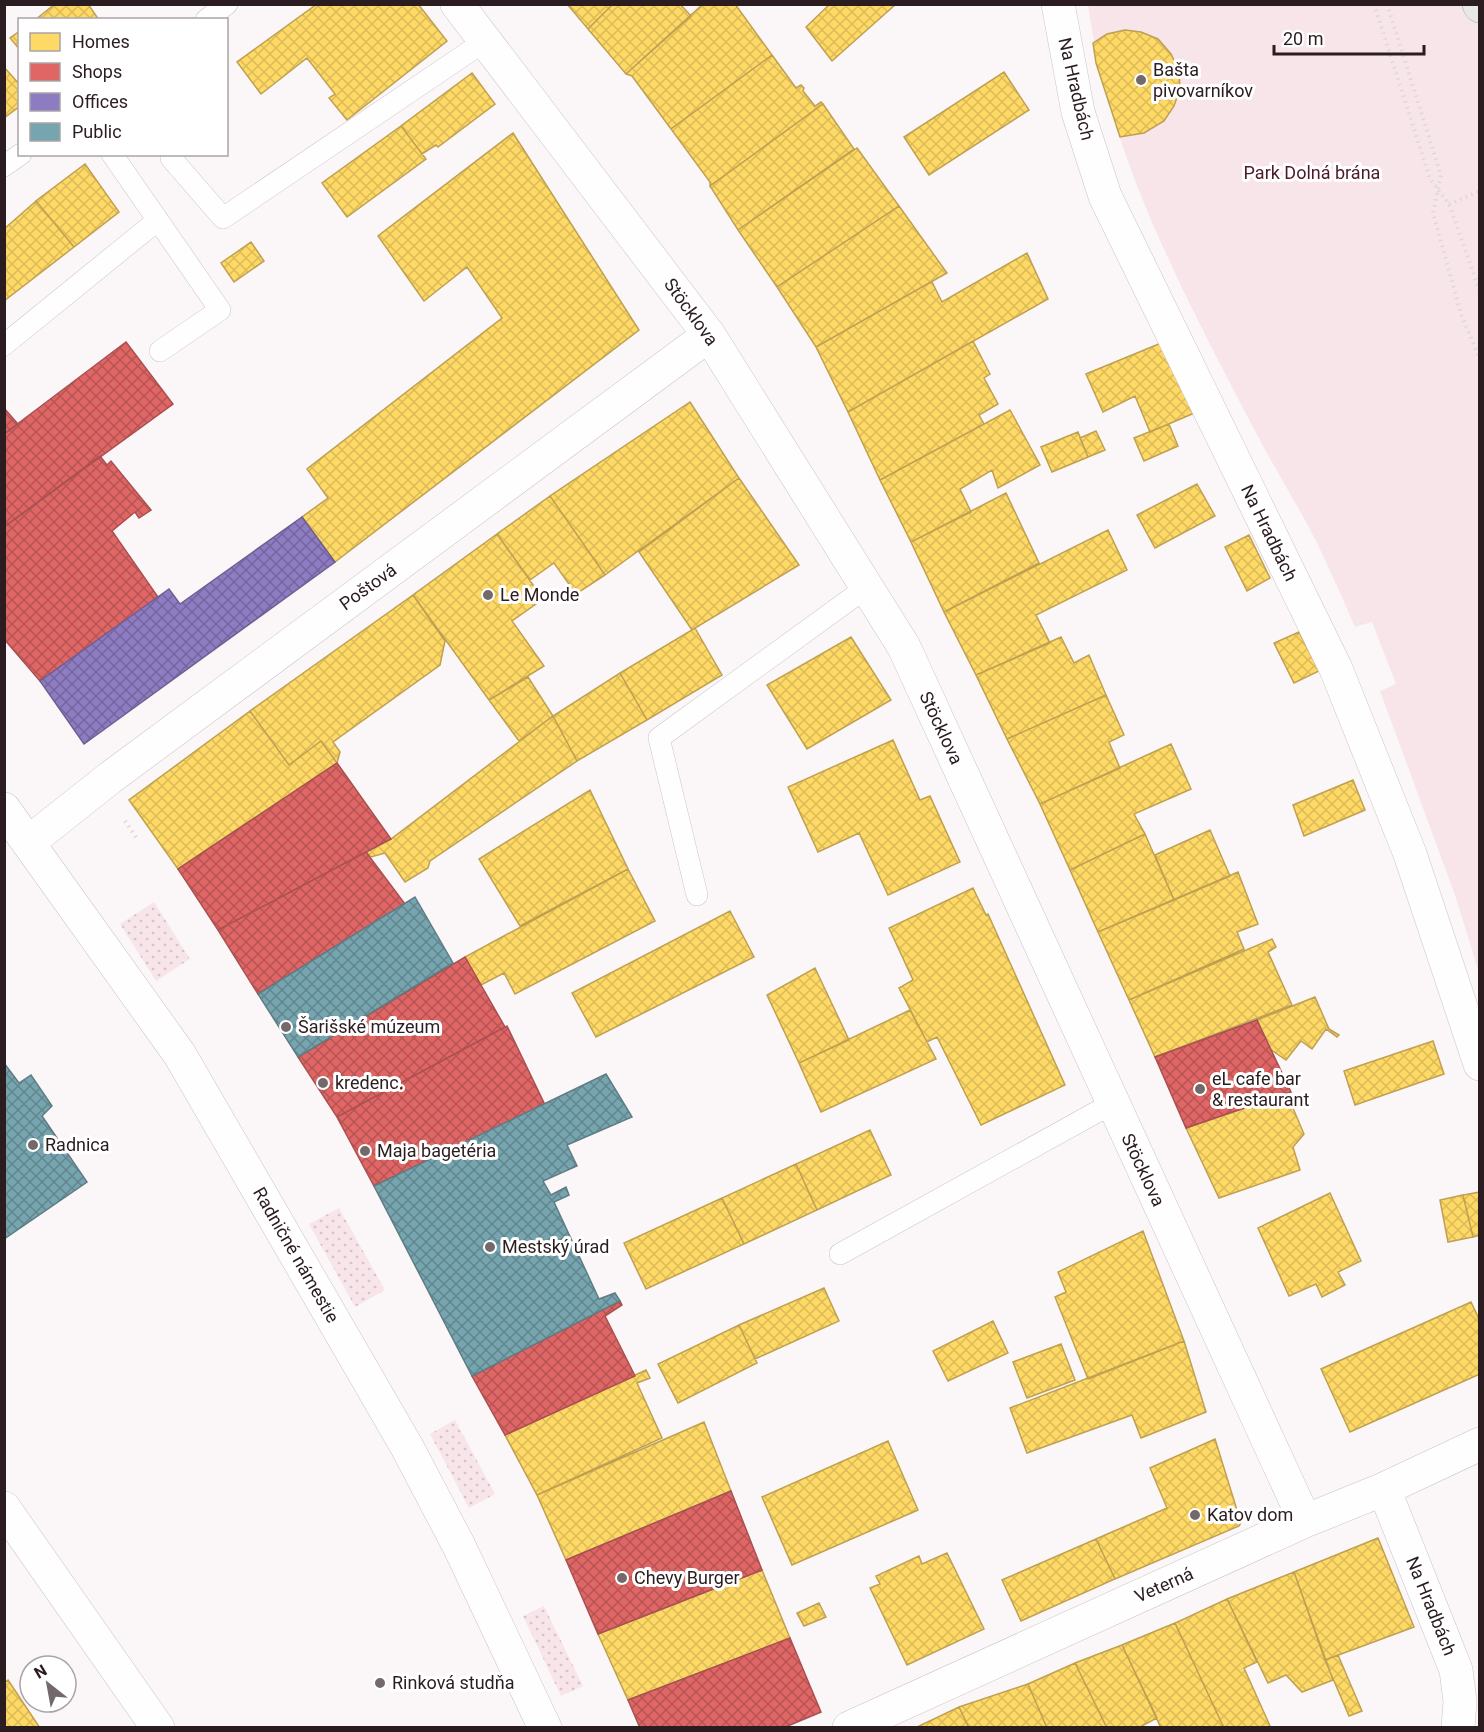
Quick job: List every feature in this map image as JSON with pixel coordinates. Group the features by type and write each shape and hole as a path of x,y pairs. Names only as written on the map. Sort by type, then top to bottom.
{"street":[{"name":"Stöcklova","path":"457,4 710,335 904,647 1305,1521"},
{"name":"Na Hradbách","path":"1058,4 1078,112 1105,196 1336,669 1410,855 1479,1064"},
{"name":"Poštová","path":"29,842 120,770 710,335"},
{"name":"Radničné námestie","path":"4,809 180,1055 352,1350 459,1545 545,1728"},
{"name":"Veterná","path":"849,1728 1305,1521 1384,1489 1479,1444"},
{"name":"Na Hradbách","path":"1384,1489 1456,1670 1460,1701 1458,1728"},
{"path":"4,1508 158,1728"}],"lane":[{"path":"209,18 227,4"},
{"path":"171,158 223,218 485,41"},
{"path":"4,166 18,156"},
{"path":"113,156 220,310 160,351"},
{"path":"4,345 158,220"},
{"path":"697,895 659,738 867,587"},
{"path":"840,1254 1113,1103"}],"path":[{"path":"1374,4 1430,179 1449,204 1479,292"},
{"path":"1387,4 1441,176 1433,213 1461,314 1479,359"},
{"path":"1449,204 1479,191"},
{"path":"122,817 138,840"}],"green space":[{"name":"Park Dolná brána","path":"1088,5 1479,5 1479,973 1456,898 1380,691 1396,684 1372,622 1355,627 1318,545 1254,429 1176,276 1131,170 1113,116 1098,61"},
{"path":"154,902 190,959 156,981 120,924"},
{"path":"339,1208 385,1290 355,1307 309,1224"},
{"path":"455,1420 495,1494 469,1508 430,1434"},
{"path":"544,1606 583,1686 561,1696 523,1616"}],"building: Homes":[{"path":"55,4 88,4 98,18 38,18"},
{"path":"317,4 418,4 447,41 347,120 329,98 335,94 307,58 261,94 237,62"},
{"path":"567,4 613,4 588,29"},
{"path":"613,4 680,4 691,16 626,74 588,29"},
{"path":"703,4 735,4 772,55 671,129 632,76 626,74"},
{"path":"830,4 896,4 832,61 806,27"},
{"name":"Bašta pivovarníkov","path":"1125,30 1141,32 1158,39 1171,54 1179,71 1180,89 1174,106 1164,121 1144,133 1120,137 1096,63 1093,43 1107,34"},
{"path":"18,32 18,48 10,38"},
{"path":"772,55 796,88 801,85 815,106 821,102 823,104 710,186 710,182 671,129"},
{"path":"4,67 18,83 18,108 4,118"},
{"path":"1004,72 1029,110 929,175 904,137"},
{"path":"472,73 495,104 438,147 436,145 422,154 401,126"},
{"path":"823,104 854,149 738,230 710,186"},
{"path":"401,126 426,159 347,217 322,183"},
{"path":"513,133 639,330 335,562 302,517 328,498 307,469 502,318 467,267 424,301 378,236"},
{"path":"857,148 899,206 777,287 738,230"},
{"path":"85,164 119,212 74,247 36,201"},
{"path":"36,201 74,247 4,301 4,229"},
{"path":"899,206 947,273 816,347 777,287"},
{"path":"251,242 264,261 234,282 221,263"},
{"path":"1027,253 1048,299 848,412 816,347 929,283 932,282 942,302"},
{"path":"973,341 990,374 984,378 998,404 979,415 984,424 880,480 848,412"},
{"path":"1166,341 1199,411 1150,432 1135,396 1103,412 1086,374"},
{"path":"690,402 739,478 605,575 550,496"},
{"path":"1010,410 1040,465 998,488 992,470 960,489 971,512 911,542 880,480"},
{"path":"1169,424 1178,446 1144,461 1134,438"},
{"path":"1096,431 1105,450 1088,457 1080,438"},
{"path":"1078,432 1088,457 1052,472 1041,447"},
{"path":"739,478 799,565 692,630 639,552"},
{"path":"1197,484 1215,516 1155,548 1137,515"},
{"path":"1006,493 1039,563 944,612 911,542"},
{"path":"550,496 605,575 576,594 554,563 530,580 497,534"},
{"path":"1108,530 1127,570 1036,615 1050,643 976,675 944,612"},
{"path":"497,534 543,599 512,621 544,666 489,700 413,595"},
{"path":"1249,535 1270,578 1247,591 1225,547"},
{"path":"413,595 445,641 440,665 333,742 340,752 337,763 321,741 289,765 250,711"},
{"path":"695,628 722,675 647,720 620,673"},
{"path":"1299,632 1319,671 1294,683 1274,643"},
{"path":"851,637 891,700 807,749 767,685"},
{"path":"1061,637 1074,663 1089,655 1106,695 1007,739 976,675"},
{"path":"620,673 647,720 577,761 553,716"},
{"path":"528,677 553,716 519,741 489,700"},
{"path":"1106,695 1124,735 1109,742 1120,768 1040,804 1007,739"},
{"path":"250,711 289,765 321,741 337,763 178,869 129,800"},
{"path":"553,716 577,761 430,861 428,868 405,882 385,853 371,857 366,852 391,839"},
{"path":"893,740 920,800 930,796 960,862 888,895 859,833 818,852 788,787"},
{"path":"1171,744 1191,789 1134,814 1145,834 1070,870 1040,804"},
{"path":"1353,780 1365,810 1304,836 1293,805"},
{"path":"590,790 628,869 520,926 479,859"},
{"path":"1210,830 1230,876 1174,900 1155,855"},
{"path":"1145,834 1174,900 1098,932 1070,870"},
{"path":"628,869 655,921 515,994 504,973 481,985 465,957"},
{"path":"1238,872 1258,924 1237,932 1244,949 1129,1000 1098,932"},
{"path":"973,888 986,915 988,914 1065,1085 981,1125 937,1037 927,1042 899,988 913,980 889,928"},
{"path":"730,911 754,957 596,1037 572,993"},
{"path":"1272,939 1276,947 1268,952 1292,1005 1155,1057 1129,1000"},
{"path":"815,968 849,1040 799,1063 767,995"},
{"path":"1315,997 1329,1029 1339,1035 1337,1037 1326,1029 1312,1049 1301,1041 1286,1060 1270,1049 1257,1020"},
{"path":"910,1010 936,1059 821,1112 799,1063"},
{"path":"1433,1041 1444,1074 1355,1105 1344,1071"},
{"path":"1287,1094 1304,1134 1293,1147 1300,1170 1219,1198 1186,1128"},
{"path":"870,1130 891,1175 817,1210 796,1164"},
{"path":"796,1164 817,1210 744,1244 722,1198"},
{"path":"1480,1192 1480,1235 1473,1237 1463,1195"},
{"path":"1330,1193 1361,1261 1338,1272 1345,1285 1322,1297 1316,1284 1289,1296 1258,1228"},
{"path":"1463,1195 1473,1237 1448,1242 1440,1200"},
{"path":"722,1198 744,1244 646,1289 624,1243"},
{"path":"1143,1231 1184,1341 1088,1379 1055,1297 1066,1292 1058,1272"},
{"path":"824,1288 839,1321 755,1359 739,1325"},
{"path":"1471,1302 1480,1321 1480,1374 1350,1432 1321,1369"},
{"path":"993,1321 1008,1353 948,1381 933,1351"},
{"path":"739,1325 757,1363 678,1403 658,1364"},
{"path":"1184,1341 1206,1412 1141,1438 1132,1415 1027,1453 1010,1408"},
{"path":"1061,1344 1075,1380 1027,1398 1013,1362"},
{"path":"646,1370 650,1378 637,1383 662,1438 537,1495 505,1435"},
{"path":"704,1422 731,1491 566,1560 537,1495"},
{"name":"Katov dom","path":"1215,1439 1241,1523 1239,1526 1115,1579 1096,1539 1167,1508 1150,1468"},
{"path":"888,1441 918,1510 792,1565 762,1497"},
{"path":"1378,1538 1414,1627 1325,1660 1294,1572"},
{"path":"1096,1539 1115,1579 1021,1621 1002,1580"},
{"path":"947,1553 984,1629 907,1665 870,1588 880,1584 876,1576 919,1556 922,1564"},
{"path":"762,1570 790,1638 628,1700 598,1634"},
{"path":"1294,1572 1333,1680 1302,1692 1286,1675 1268,1683 1227,1599"},
{"path":"1227,1599 1257,1662 1244,1668 1271,1728 1224,1728 1175,1623"},
{"path":"819,1603 826,1617 804,1626 797,1613"},
{"path":"1175,1623 1224,1728 1161,1728 1122,1645"},
{"path":"1122,1645 1157,1718 1138,1728 1107,1728 1075,1663"},
{"path":"1338,1655 1362,1711 1349,1716 1325,1660"},
{"path":"1075,1663 1107,1728 1047,1728 1028,1684"},
{"path":"8,1680 18,1695 18,1714 31,1714 40,1728 4,1728 4,1683"},
{"path":"1028,1684 1047,1728 969,1728 959,1707"},
{"path":"959,1707 969,1728 915,1728"}],"building: Shops":[{"path":"126,342 173,404 4,527 4,434"},
{"path":"4,408 18,424 4,434"},
{"path":"100,456 107,465 111,461 151,510 139,518 135,512 112,531 158,597 40,681 4,639 4,527"},
{"path":"337,763 391,839 218,930 178,869"},
{"path":"366,852 405,904 258,994 218,930"},
{"path":"465,957 505,1027 337,1117 298,1057"},
{"path":"1257,1020 1291,1092 1186,1128 1155,1057"},
{"path":"507,1026 545,1105 374,1186 337,1117"},
{"path":"620,1301 622,1305 605,1316 635,1376 505,1435 472,1376"},
{"path":"731,1491 762,1570 598,1634 566,1560"},
{"path":"790,1638 821,1712 783,1728 640,1728 628,1700"}],"building: Offices":[{"path":"302,517 335,562 84,744 40,681 169,589 180,604"}],"building: Public":[{"path":"415,897 453,963 298,1057 258,994"},
{"name":"Radnica","path":"4,1063 19,1083 31,1075 52,1106 42,1116 87,1182 4,1239"},
{"name":"Mestský úrad","path":"606,1074 632,1117 567,1145 577,1166 543,1181 551,1195 566,1187 569,1195 554,1202 599,1299 615,1293 620,1301 472,1376 374,1186"}],"place":[{"name":"Bašta pivovarníkov","path":"1141,80"},
{"name":"Le Monde","path":"488,595"},
{"name":"Šarišské múzeum","path":"286,1027"},
{"name":"kredenc.","path":"323,1083"},
{"name":"eL cafe bar & restaurant","path":"1200,1089"},
{"name":"Radnica","path":"33,1145"},
{"name":"Maja bagetéria","path":"365,1151"},
{"name":"Mestský úrad","path":"490,1247"},
{"name":"Katov dom","path":"1195,1515"},
{"name":"Chevy Burger","path":"622,1578"},
{"name":"Rinková studňa","path":"380,1683"}]}
